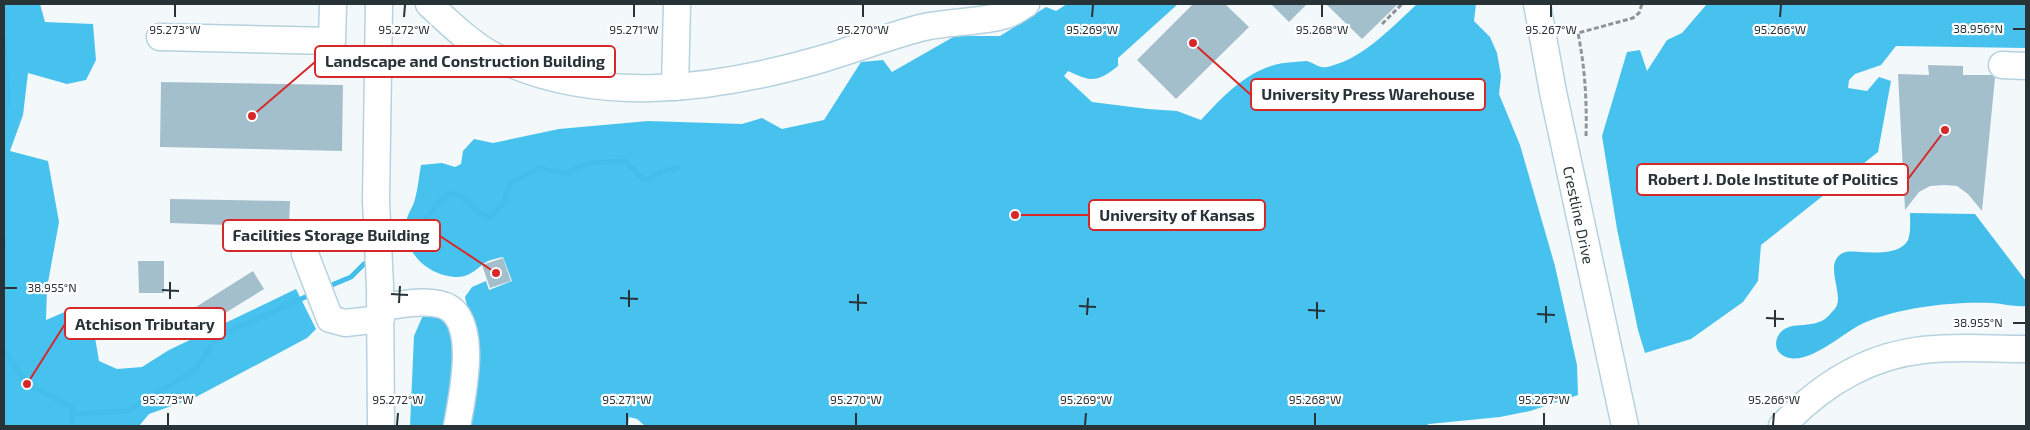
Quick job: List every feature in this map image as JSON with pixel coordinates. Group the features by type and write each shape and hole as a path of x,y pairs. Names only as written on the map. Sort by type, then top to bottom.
{"street":[{"path":"160,37 332,41 333,4"},
{"path":"379,4 376,201 381,313 381,426"},
{"path":"429,4 449,23 492,55 536,74 579,83 626,88 675,87 742,79 821,59 921,28 1007,14 1026,4"},
{"path":"675,87 677,4"},
{"name":"Crestline Drive","path":"1537,4 1553,92 1625,426"},
{"path":"305,254 330,319 345,323 421,303 440,304 454,311 462,324 467,350 457,426"},
{"path":"1782,426 1804,405 1834,382 1867,365 1886,358 1923,350 2026,349"}],"path":[{"path":"1382,24 1402,4"},
{"path":"1587,146 1585,69 1578,33 1633,18 1639,13 1642,4"}],"shaded area":[{"path":"4,4 40,4 45,22 93,24 96,60 86,80 67,84 28,73 23,115 10,151 48,161 59,222 47,288 46,320 67,311 95,337 99,361 117,369 142,367 169,350 296,289 316,329 307,338 194,398 149,414 139,426 4,426"},
{"path":"1067,4 1178,4 1118,58 1118,66 1104,76 1089,79 1068,71 1064,76 1092,102 1177,111 1201,120 1231,90 1254,73 1280,64 1306,61 1320,67 1327,67 1355,56 1388,31 1417,4 1476,4 1474,21 1490,37 1497,53 1501,76 1499,94 1520,145 1555,266 1577,365 1578,395 1530,411 1500,417 1429,424 1425,426 645,426 637,419 629,417 628,426 465,426 472,326 465,297 472,287 486,281 489,290 512,281 503,257 488,261 471,273 458,277 437,273 428,268 413,254 406,235 406,224 415,199 421,165 442,163 455,167 461,164 463,151 474,139 493,143 559,129 648,121 742,124 762,118 782,129 824,120 861,62 883,60 892,72 955,36 1000,36 1046,7 1056,11"},
{"path":"1707,4 2026,4 2026,48 1896,46 1881,65 1855,74 1849,80 1848,88 1867,91 1879,77 1891,81 1878,152 1761,245 1758,281 1743,302 1691,339 1645,353 1638,330 1617,229 1602,136 1627,52 1640,50 1647,71 1667,40 1682,33"},
{"path":"1910,213 1975,214 2026,281 2026,306 1962,303 1928,306 1895,312 1857,326 1827,346 1806,357 1786,357 1781,354 1776,346 1776,341 1784,329 1821,321 1836,307 1838,299 1834,264 1836,259 1846,252 1881,252 1894,250 1905,245 1909,237"},
{"path":"424,313 443,318 456,333 449,426 410,426 414,336"}],"building":[{"path":"1193,4 1225,4 1249,27 1176,99 1137,60"},
{"path":"1271,4 1307,4 1289,22"},
{"path":"1326,4 1398,4 1362,39"},
{"path":"1928,65 1963,66 1963,75 1992,75 1995,78 1982,211 1968,194 1957,186 1944,185 1930,186 1919,192 1905,210 1898,74 1929,75"},
{"path":"161,82 343,85 342,151 160,147"},
{"path":"170,199 290,201 289,227 170,223"},
{"path":"503,258 511,281 490,288 482,265"},
{"path":"138,261 164,261 164,293 139,293"},
{"path":"253,271 264,289 191,334 180,317"}],"waterway":[{"path":"4,38 8,99 4,119"},
{"path":"393,247 417,231 440,201 451,193 462,197 479,213 492,217 504,202 510,183 540,168 565,173 590,163 625,161 645,181 661,172 678,168"},
{"path":"4,238 4,245"},
{"path":"327,287 351,277 364,264"},
{"path":"72,414 128,411 196,369 217,337 312,294"},
{"path":"4,350 27,384 72,407 72,426"}],"place":[{"name":"University Press Warehouse","path":"1193,43"},
{"name":"Landscape and Construction Building","path":"252,116"},
{"name":"Robert J. Dole Institute of Politics","path":"1945,130"},
{"name":"University of Kansas","path":"1015,215"},
{"name":"Facilities Storage Building","path":"496,273"},
{"name":"Atchison Tributary","path":"27,384"}]}
